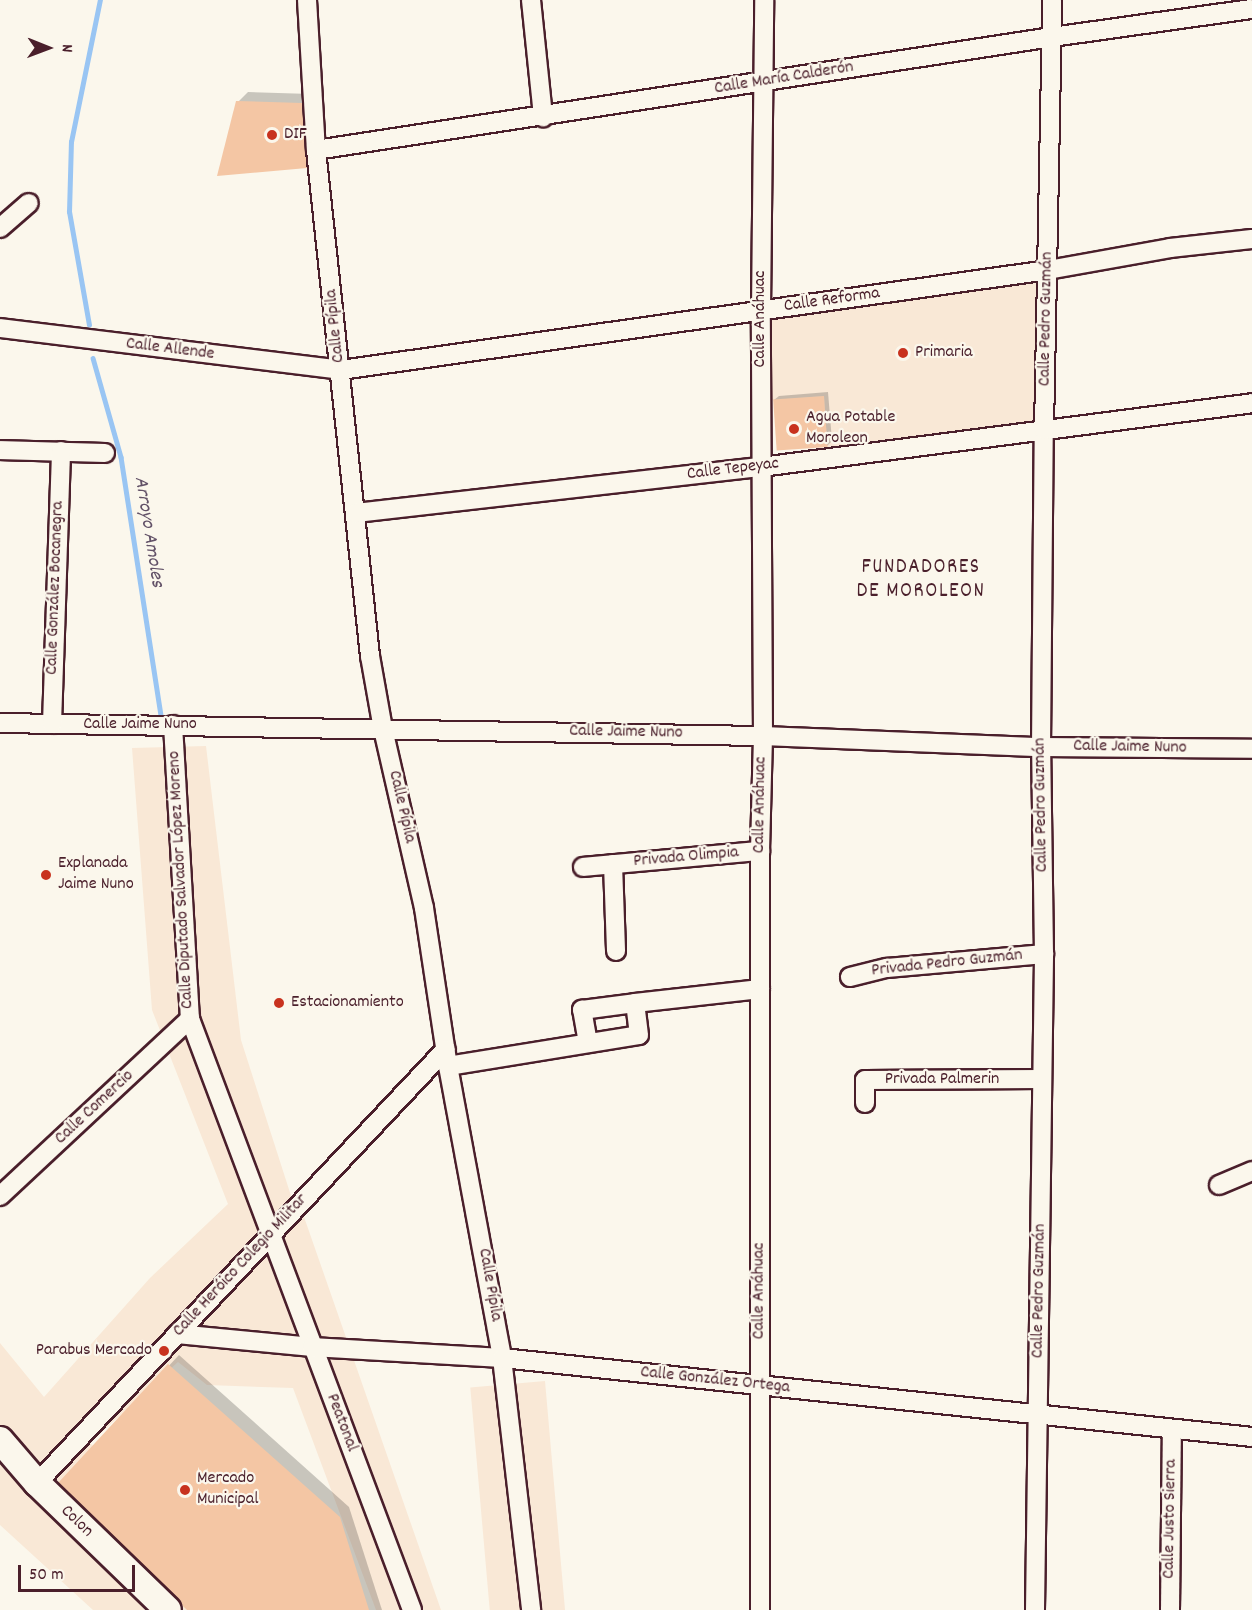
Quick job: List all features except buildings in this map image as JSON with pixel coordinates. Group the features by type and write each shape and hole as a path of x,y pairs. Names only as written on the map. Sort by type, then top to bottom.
{"street":[{"name":"Calle Pípila","path":"307,0 316,150 370,656 383,729 423,908 447,1057 502,1358 531,1610"},
{"path":"531,0 543,117"},
{"name":"Calle Anáhuac","path":"760,1610 760,851 763,736 761,311 764,0"},
{"name":"Calle Pedro Guzmán","path":"1035,1610 1044,954 1041,747 1044,429 1052,0"},
{"name":"Calle María Calderón","path":"316,150 543,117 1052,37 1252,9"},
{"path":"0,228 28,203"},
{"name":"Calle Reforma","path":"341,370 1048,270 1170,248 1252,239"},
{"name":"Calle Allende","path":"0,328 341,370"},
{"name":"Calle Tepeyac","path":"356,513 761,467 1252,403"},
{"path":"0,450 105,453"},
{"name":"Calle González Bocanegra","path":"52,724 61,451"},
{"name":"Calle Jaime Nuno","path":"0,723 173,724 763,736 1041,747 1252,749"},
{"name":"Calle Diputado Salvador López Moreno","path":"173,724 190,1019 271,1236"},
{"name":"Privada Olimpia","path":"583,867 760,851"},
{"name":"Privada Olimpia","path":"613,864 616,951"},
{"name":"Privada Pedro Guzmán","path":"850,976 887,968 1044,954"},
{"path":"588,1043 582,1010 760,989"},
{"path":"447,1057 588,1043 639,1035 635,1003"},
{"name":"Calle Comercio","path":"0,1196 190,1019"},
{"name":"Calle Heróico Colegio Militar","path":"37,1483 271,1236 447,1057"},
{"name":"Privada Palmerin","path":"865,1103 865,1080 1042,1079"},
{"path":"1219,1185 1252,1171"},
{"name":"Peatonal","path":"271,1236 412,1610"},
{"name":"Calle González Ortega","path":"177,1334 312,1347 502,1358 1252,1437"},
{"name":"Calle Justo Sierra","path":"1170,1610 1172,1429"},
{"name":"Colon","path":"0,1440 37,1483 168,1610"}],"shaded area":[{"name":"Primaria","path":"1048,270 1044,430 828,458 824,396 761,401 761,311"},
{"path":"206,746 241,1040 293,1202 252,1268 303,1214 441,1610 376,1610 293,1388 207,1385 178,1362 90,1443 257,1610 93,1610 0,1525 0,1343 44,1397 150,1278 228,1204 152,1010 132,748"},
{"path":"545,1381 565,1610 490,1610 470,1388"}],"waterway":[{"name":"Arroyo Amoles","path":"89,325 69,212 71,142 100,0"},
{"name":"Arroyo Amoles","path":"93,358 121,457 161,714"}],"place":[{"name":"DIF","path":"272,135"},
{"name":"Primaria","path":"903,353"},
{"name":"Agua Potable Moroleon","path":"794,429"},
{"name":"Explanada Jaime Nuno","path":"46,875"},
{"name":"Estacionamiento","path":"279,1003"},
{"name":"Parabus Mercado","path":"164,1351"},
{"name":"Mercado Municipal","path":"185,1490"}],"district":[{"name":"FUNDADORES DE MOROLEON","path":"921,580"}]}
